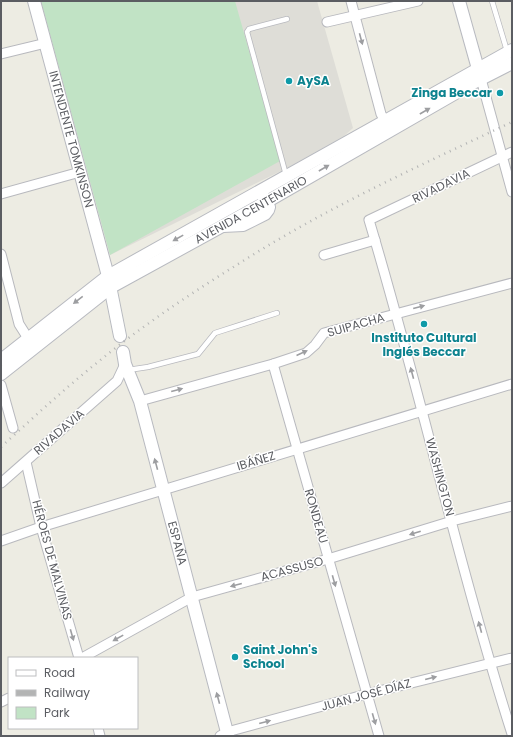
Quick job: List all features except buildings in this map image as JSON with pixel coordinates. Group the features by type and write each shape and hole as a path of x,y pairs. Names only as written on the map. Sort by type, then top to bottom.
{"main road":[{"name":"INTENDENTE TOMKINSON","path":"34,1 110,282"},
{"path":"459,1 480,74"},
{"name":"AVENIDA CENTENARIO","path":"1,374 32,343 110,282 480,74 511,55"},
{"name":"AVENIDA CENTENARIO","path":"263,196 287,176 388,126"},
{"name":"AVENIDA CENTENARIO","path":"110,282 222,226 243,225 265,214 268,207 263,196"},
{"path":"110,282 120,336"},
{"name":"AVENIDA CENTENARIO","path":"1,360 32,343"},
{"name":"ESPAÑA","path":"126,362 140,401 192,597 225,735"}],"street":[{"path":"351,1 381,114 388,126"},
{"path":"327,22 418,1"},
{"path":"1,54 46,43"},
{"path":"480,74 512,192"},
{"name":"RIVADAVIA","path":"369,220 512,152"},
{"path":"1,194 80,172"},
{"name":"WASHINGTON","path":"369,220 396,313 490,664 512,734"},
{"path":"324,255 375,240"},
{"path":"1,254 19,324 32,343"},
{"name":"SUIPACHA","path":"140,401 273,364 306,353 315,345 324,333 512,283"},
{"name":"RIVADAVIA","path":"1,483 117,381 126,362"},
{"name":"RONDEAU","path":"273,364 379,736"},
{"path":"117,381 127,382 133,385"},
{"name":"IBÁÑEZ","path":"1,542 41,527 422,410 512,384"},
{"path":"1,385 13,428"},
{"name":"HÉROES DE MALVINAS","path":"26,462 41,527 79,657"},
{"name":"ACASSUSO","path":"84,657 192,597 328,559 452,521 511,509"},
{"name":"JUAN JOSÉ DÍAZ","path":"225,735 367,694 512,658"}],"lane":[{"path":"492,1 511,55"},
{"path":"287,19 249,29 247,32 287,176"},
{"path":"126,362 148,367 198,354 215,333 277,314"}],"shaded area":[{"name":"AySA","path":"41,1 317,1 353,128 344,136 285,169 110,255"}],"green space":[{"name":"AySA","path":"41,1 235,1 280,161 110,255"}],"railway":[{"path":"1,447 85,372 115,348 169,309 224,273 275,241 341,205 512,122"}],"place":[{"name":"AySA","path":"289,81"},
{"name":"Zinga Beccar","path":"500,93"},
{"name":"Instituto Cultural Inglés Beccar","path":"424,324"},
{"name":"Saint John's School","path":"235,657"}]}
